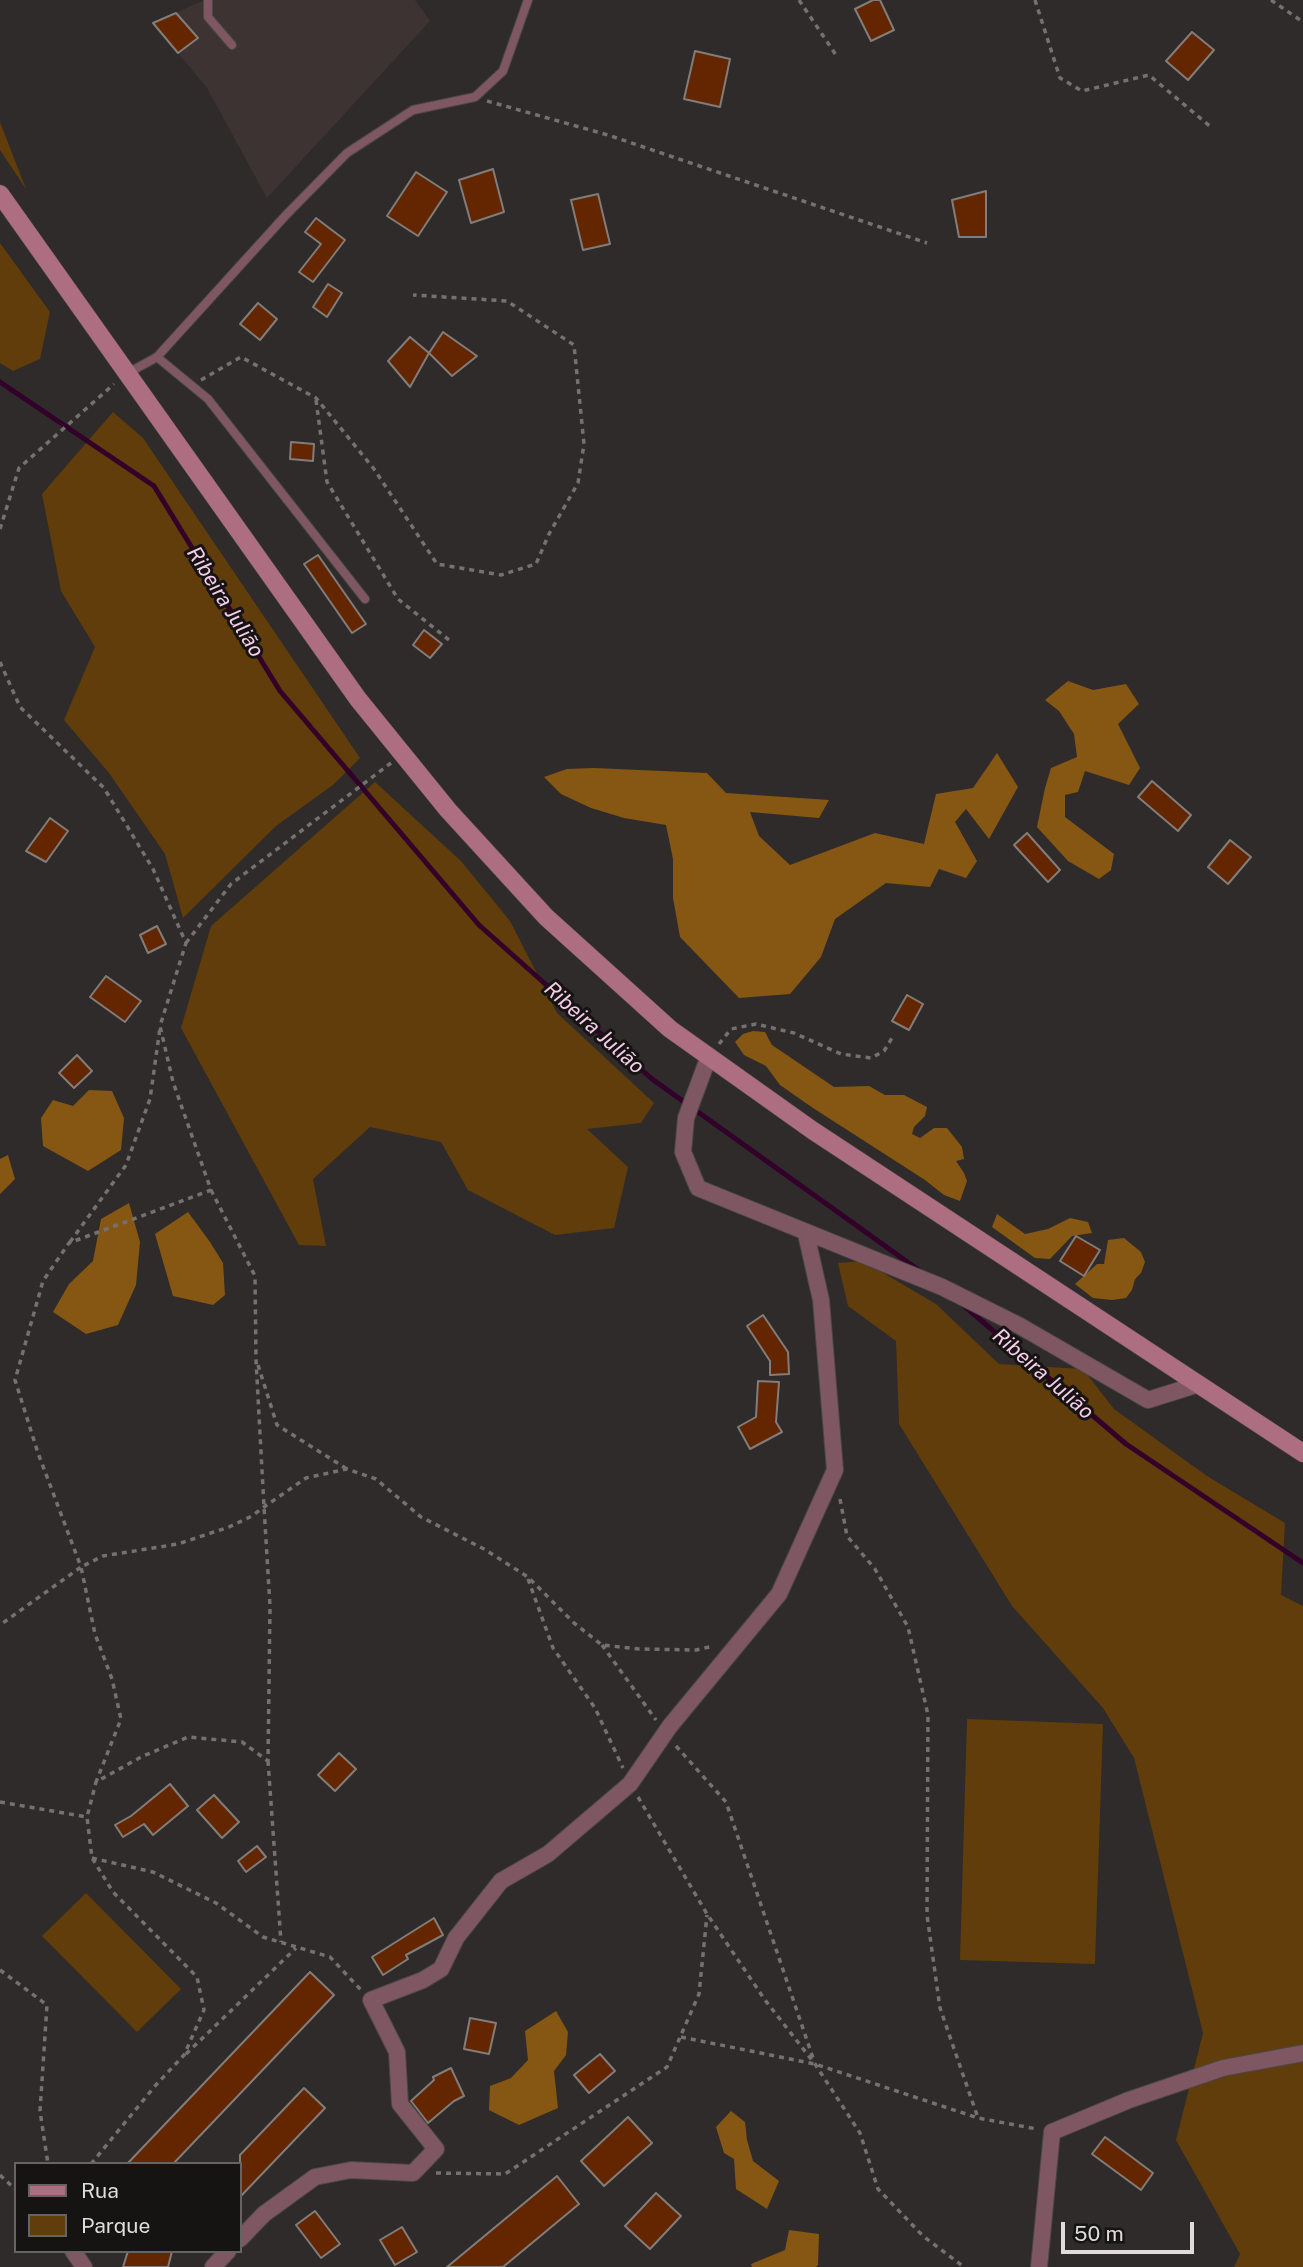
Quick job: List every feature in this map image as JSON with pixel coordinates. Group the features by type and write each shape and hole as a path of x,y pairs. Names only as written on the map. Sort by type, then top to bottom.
{"main road":[{"path":"0,194 358,699 448,810 546,917 670,1029 812,1130 1303,1452"}],"street":[{"path":"709,1056 686,1118 683,1152 698,1188 942,1287 1020,1326 1148,1400 1199,1384"},
{"path":"242,2237 264,2214 315,2177 351,2170 413,2173 436,2149 400,2104 397,2052 371,2000 423,1980 441,1969 456,1938 501,1881 548,1854 630,1784 665,1733 779,1594 835,1471 821,1300 806,1234"},
{"path":"1039,2267 1052,2132 1129,2100 1223,2068 1303,2053"},
{"path":"213,2267 226,2253"}],"lane":[{"path":"208,0 208,17 232,45"},
{"path":"128,373 158,357 286,215 347,153 413,110 475,97 503,71 528,0"},
{"path":"158,357 208,399 365,598"}],"path":[{"path":"799,0 838,58"},
{"path":"1035,0 1060,78 1082,91 1149,75 1212,128"},
{"path":"1271,0 1303,22"},
{"path":"475,97 608,135 927,243"},
{"path":"192,385 241,357 316,398 374,469 437,564 501,575 536,564 549,534 578,483 584,444 574,345 507,301 412,295"},
{"path":"0,529 19,468 128,373"},
{"path":"316,398 327,482 398,599 449,640"},
{"path":"0,662 20,708 104,788 153,869 186,943"},
{"path":"184,2055 204,2010 197,1977 113,1892 92,1858 87,1816 96,1782 121,1718 112,1679 95,1634 81,1567 38,1453 15,1380 43,1282 127,1166 150,1099 160,1026 186,943 231,884 403,754"},
{"path":"709,1056 731,1029 756,1024 794,1033 841,1054 871,1058 884,1051 892,1038"},
{"path":"160,1026 173,1082 211,1190 255,1276 256,1360 270,1606 268,1761 281,1942"},
{"path":"69,1243 211,1190"},
{"path":"256,1360 277,1425 347,1469 376,1479 421,1517 484,1549 528,1577 574,1623 602,1645 665,1733 726,1802 815,2064"},
{"path":"0,1625 81,1567 103,1556 178,1544 229,1527 306,1478 347,1469"},
{"path":"835,1471 847,1536 875,1569 908,1627 928,1715 927,1915 940,2008 978,2118"},
{"path":"528,1577 553,1648 595,1708 630,1784 707,1914 765,2000 815,2064 860,2133 878,2189 923,2236 964,2267"},
{"path":"602,1645 696,1650 743,1640"},
{"path":"96,1782 141,1757 188,1737 243,1742 268,1761"},
{"path":"0,1802 87,1816"},
{"path":"92,1858 153,1872 216,1903 263,1937 330,1957 371,2000"},
{"path":"413,2173 506,2174 667,2067 699,1994 707,1914"},
{"path":"93,2162 184,2055 297,1947"},
{"path":"0,1970 47,2005 40,2111 48,2162"},
{"path":"681,2036 815,2064 978,2118 1052,2132"},
{"path":"0,2175 14,2188"}],"shaded area":[{"path":"204,0 415,0 430,21 267,198 207,88 153,23"},
{"path":"1068,681 1093,690 1126,684 1139,704 1118,724 1140,768 1129,785 1085,771 1078,792 1065,795 1065,817 1114,854 1111,870 1099,879 1068,861 1037,827 1051,768 1077,757 1074,734 1059,711 1045,700"},
{"path":"997,753 1018,787 989,839 966,809 955,822 977,861 966,878 939,869 930,887 886,883 835,919 821,957 790,994 739,998 680,937 673,898 673,859 666,825 624,818 591,808 561,794 544,777 567,769 594,768 707,773 726,793 829,800 819,818 750,812 759,836 790,865 875,833 924,844 936,794 973,788"},
{"path":"765,1032 772,1045 834,1087 869,1086 885,1095 904,1095 927,1107 925,1116 914,1127 912,1134 920,1138 934,1128 947,1128 962,1147 964,1159 956,1161 967,1181 960,1201 944,1195 780,1085 766,1066 744,1055 735,1042 743,1034"},
{"path":"89,1090 112,1091 124,1118 121,1150 88,1171 43,1146 41,1118 53,1100 73,1106"},
{"path":"8,1155 15,1179 0,1194 0,1159"},
{"path":"129,1203 140,1242 136,1285 118,1325 86,1334 53,1312 69,1284 93,1261 101,1219"},
{"path":"188,1212 223,1263 225,1295 213,1305 173,1296 155,1234"},
{"path":"997,1214 1025,1234 1048,1229 1070,1218 1088,1222 1092,1233 1072,1236 1050,1259 1035,1258 992,1227"},
{"path":"1124,1238 1141,1252 1145,1262 1141,1273 1126,1298 1093,1298 1075,1284 1097,1264 1104,1264 1108,1240"},
{"path":"556,2011 568,2032 566,2055 554,2071 558,2108 519,2125 489,2110 490,2086 511,2078 528,2060 525,2031"},
{"path":"731,2111 745,2122 753,2161 779,2181 767,2209 736,2189 734,2159 724,2153 716,2127"},
{"path":"789,2230 819,2234 816,2267 752,2267 751,2264 785,2250"}],"green space":[{"path":"0,122 26,189 0,150"},
{"path":"0,243 50,312 40,359 13,371 0,363"},
{"path":"113,412 143,438 360,758 333,785 276,826 183,918 165,854 109,773 64,720 95,647 61,591 42,494"},
{"path":"375,782 461,861 510,921 557,1013 654,1103 641,1123 587,1129 628,1167 614,1228 555,1235 468,1190 441,1142 370,1127 313,1179 326,1246 299,1245 181,1028 211,926"},
{"path":"863,1261 936,1304 999,1364 1083,1369 1114,1409 1207,1476 1285,1523 1281,1595 1303,1606 1303,2267 1234,2267 1240,2254 1176,2140 1203,2033 1134,1758 1103,1708 1012,1606 899,1424 896,1341 848,1306 838,1263"},
{"path":"967,1719 1103,1724 1095,1964 960,1960"},
{"path":"86,1893 181,1989 137,2032 42,1936"}],"building":[{"path":"873,0 880,0 894,30 871,41 855,9"},
{"path":"176,13 198,38 178,53 153,23"},
{"path":"1192,32 1214,50 1188,80 1166,61"},
{"path":"695,51 730,59 720,107 684,99"},
{"path":"493,169 504,212 471,223 459,180"},
{"path":"416,172 447,192 418,236 387,216"},
{"path":"986,191 986,237 959,237 952,200"},
{"path":"598,194 610,244 583,250 571,200"},
{"path":"316,218 345,240 313,282 299,272 321,244 305,232"},
{"path":"328,284 342,293 327,317 313,307"},
{"path":"258,303 277,319 260,340 240,324"},
{"path":"443,332 477,356 452,376 429,353"},
{"path":"410,337 429,353 410,387 388,361"},
{"path":"291,442 314,444 313,461 290,459"},
{"path":"318,555 366,624 352,633 304,564"},
{"path":"424,630 442,644 430,658 413,645"},
{"path":"1152,781 1191,815 1178,831 1138,797"},
{"path":"50,818 68,831 46,862 26,851"},
{"path":"1027,833 1060,870 1048,882 1014,845"},
{"path":"1230,840 1251,857 1228,884 1208,867"},
{"path":"157,926 166,944 148,953 140,935"},
{"path":"106,976 141,1001 125,1022 90,997"},
{"path":"907,995 923,1004 909,1030 892,1021"},
{"path":"77,1055 92,1071 74,1088 59,1073"},
{"path":"1076,1236 1100,1250 1084,1276 1060,1261"},
{"path":"763,1315 788,1352 789,1374 770,1375 770,1361 747,1326"},
{"path":"758,1381 779,1382 776,1422 782,1432 750,1449 738,1427 756,1417"},
{"path":"339,1753 356,1769 335,1791 318,1775"},
{"path":"170,1784 188,1806 153,1835 144,1824 123,1837 115,1825 131,1816"},
{"path":"214,1795 239,1822 222,1838 197,1810"},
{"path":"257,1846 266,1857 246,1872 238,1861"},
{"path":"434,1918 443,1935 406,1955 408,1959 383,1975 372,1957"},
{"path":"310,1972 334,1995 175,2162 129,2162"},
{"path":"470,2018 496,2023 489,2054 464,2049"},
{"path":"600,2054 615,2071 589,2093 574,2075"},
{"path":"451,2068 464,2096 428,2123 411,2101 434,2080 433,2077"},
{"path":"304,2088 325,2108 242,2195 240,2155"},
{"path":"628,2117 652,2143 604,2186 581,2161"},
{"path":"1105,2137 1153,2173 1141,2190 1092,2154"},
{"path":"557,2176 579,2204 503,2267 447,2267"},
{"path":"656,2193 681,2216 650,2249 625,2226"},
{"path":"315,2211 340,2244 321,2258 296,2225"},
{"path":"402,2227 417,2252 395,2265 380,2240"},
{"path":"127,2253 172,2253 168,2267 123,2267"}],"waterway":[{"name":"Ribeira Julião","path":"0,382 154,486 280,691 479,925 652,1079 920,1271"},
{"name":"Ribeira Julião","path":"963,1305 1126,1444 1303,1563"}]}
